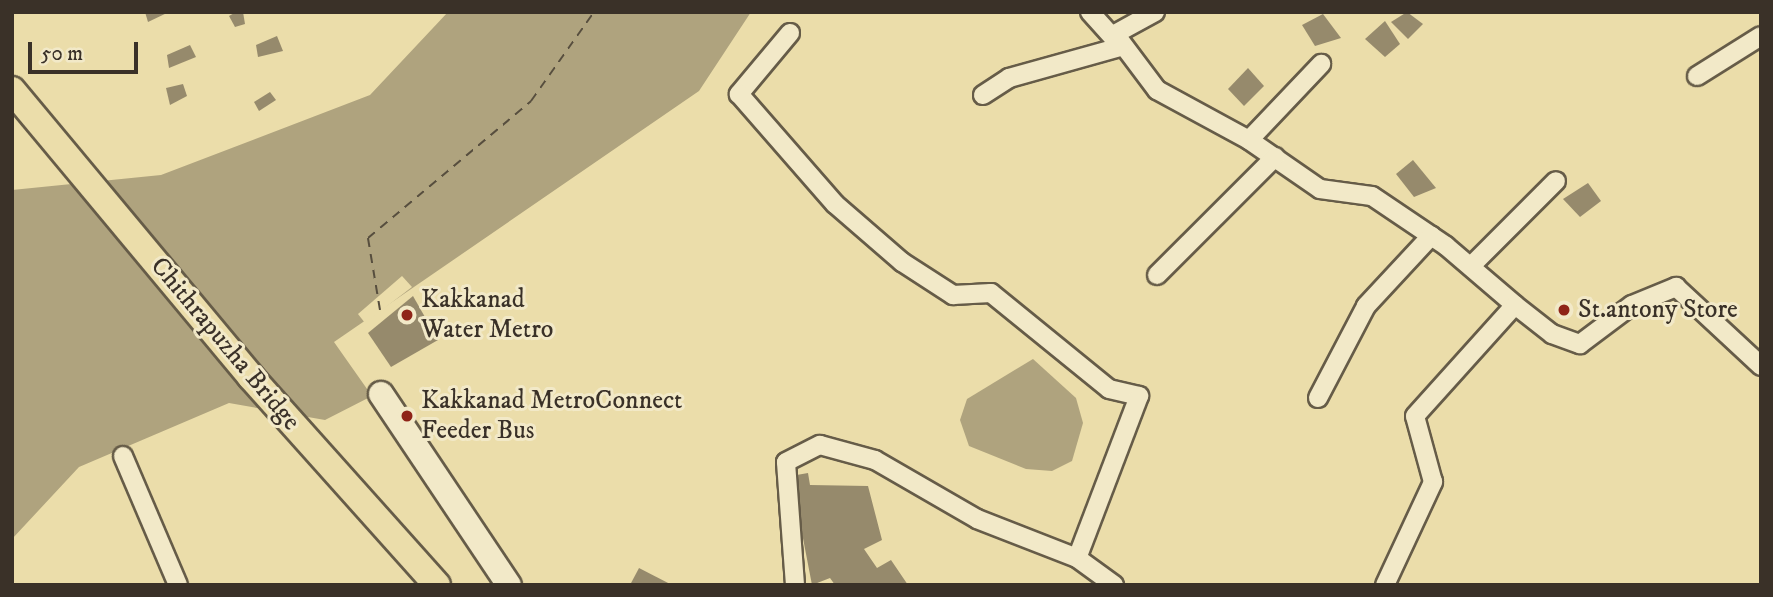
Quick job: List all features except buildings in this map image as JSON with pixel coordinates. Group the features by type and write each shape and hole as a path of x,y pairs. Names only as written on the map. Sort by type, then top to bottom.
{"main road":[{"name":"Chithrapuzha Bridge","path":"16,94 251,377 437,585"}],"street":[{"path":"1090,12 1173,103 1249,140 1320,189 1372,196 1471,265 1552,334 1580,344 1632,305 1676,287 1761,366"},
{"path":"1118,44 1115,34 1155,12"},
{"path":"790,33 739,94 835,204 902,262 953,295 991,293 1109,389 1139,396 1077,558"},
{"path":"1697,76 1761,36"},
{"path":"983,95 1009,78 1118,44"},
{"path":"1249,140 1321,64"},
{"path":"1157,275 1275,157"},
{"path":"1471,265 1556,181"},
{"path":"1318,398 1366,306 1431,236"},
{"path":"1385,585 1433,482 1415,416 1515,305"},
{"path":"381,394 509,585"},
{"path":"795,585 786,461 820,445 875,460 976,519 1077,558 1114,585"},
{"path":"123,456 178,585"}],"shaded area":[{"path":"448,12 751,12 699,91 334,342 372,396 325,420 229,403 79,467 12,539 12,190 161,175 370,95"},
{"path":"1033,359 1076,398 1083,423 1072,461 1052,471 1026,469 969,446 960,420 967,399"}],"pier":[{"path":"402,276 412,287 365,323 358,314"}],"ferry route":[{"path":"380,310 368,238 531,101 594,12"}],"place":[{"name":"St.antony Store","path":"1564,310"},
{"name":"Kakkanad Water Metro","path":"407,315"},
{"name":"Kakkanad MetroConnect Feeder Bus","path":"407,416"}]}
